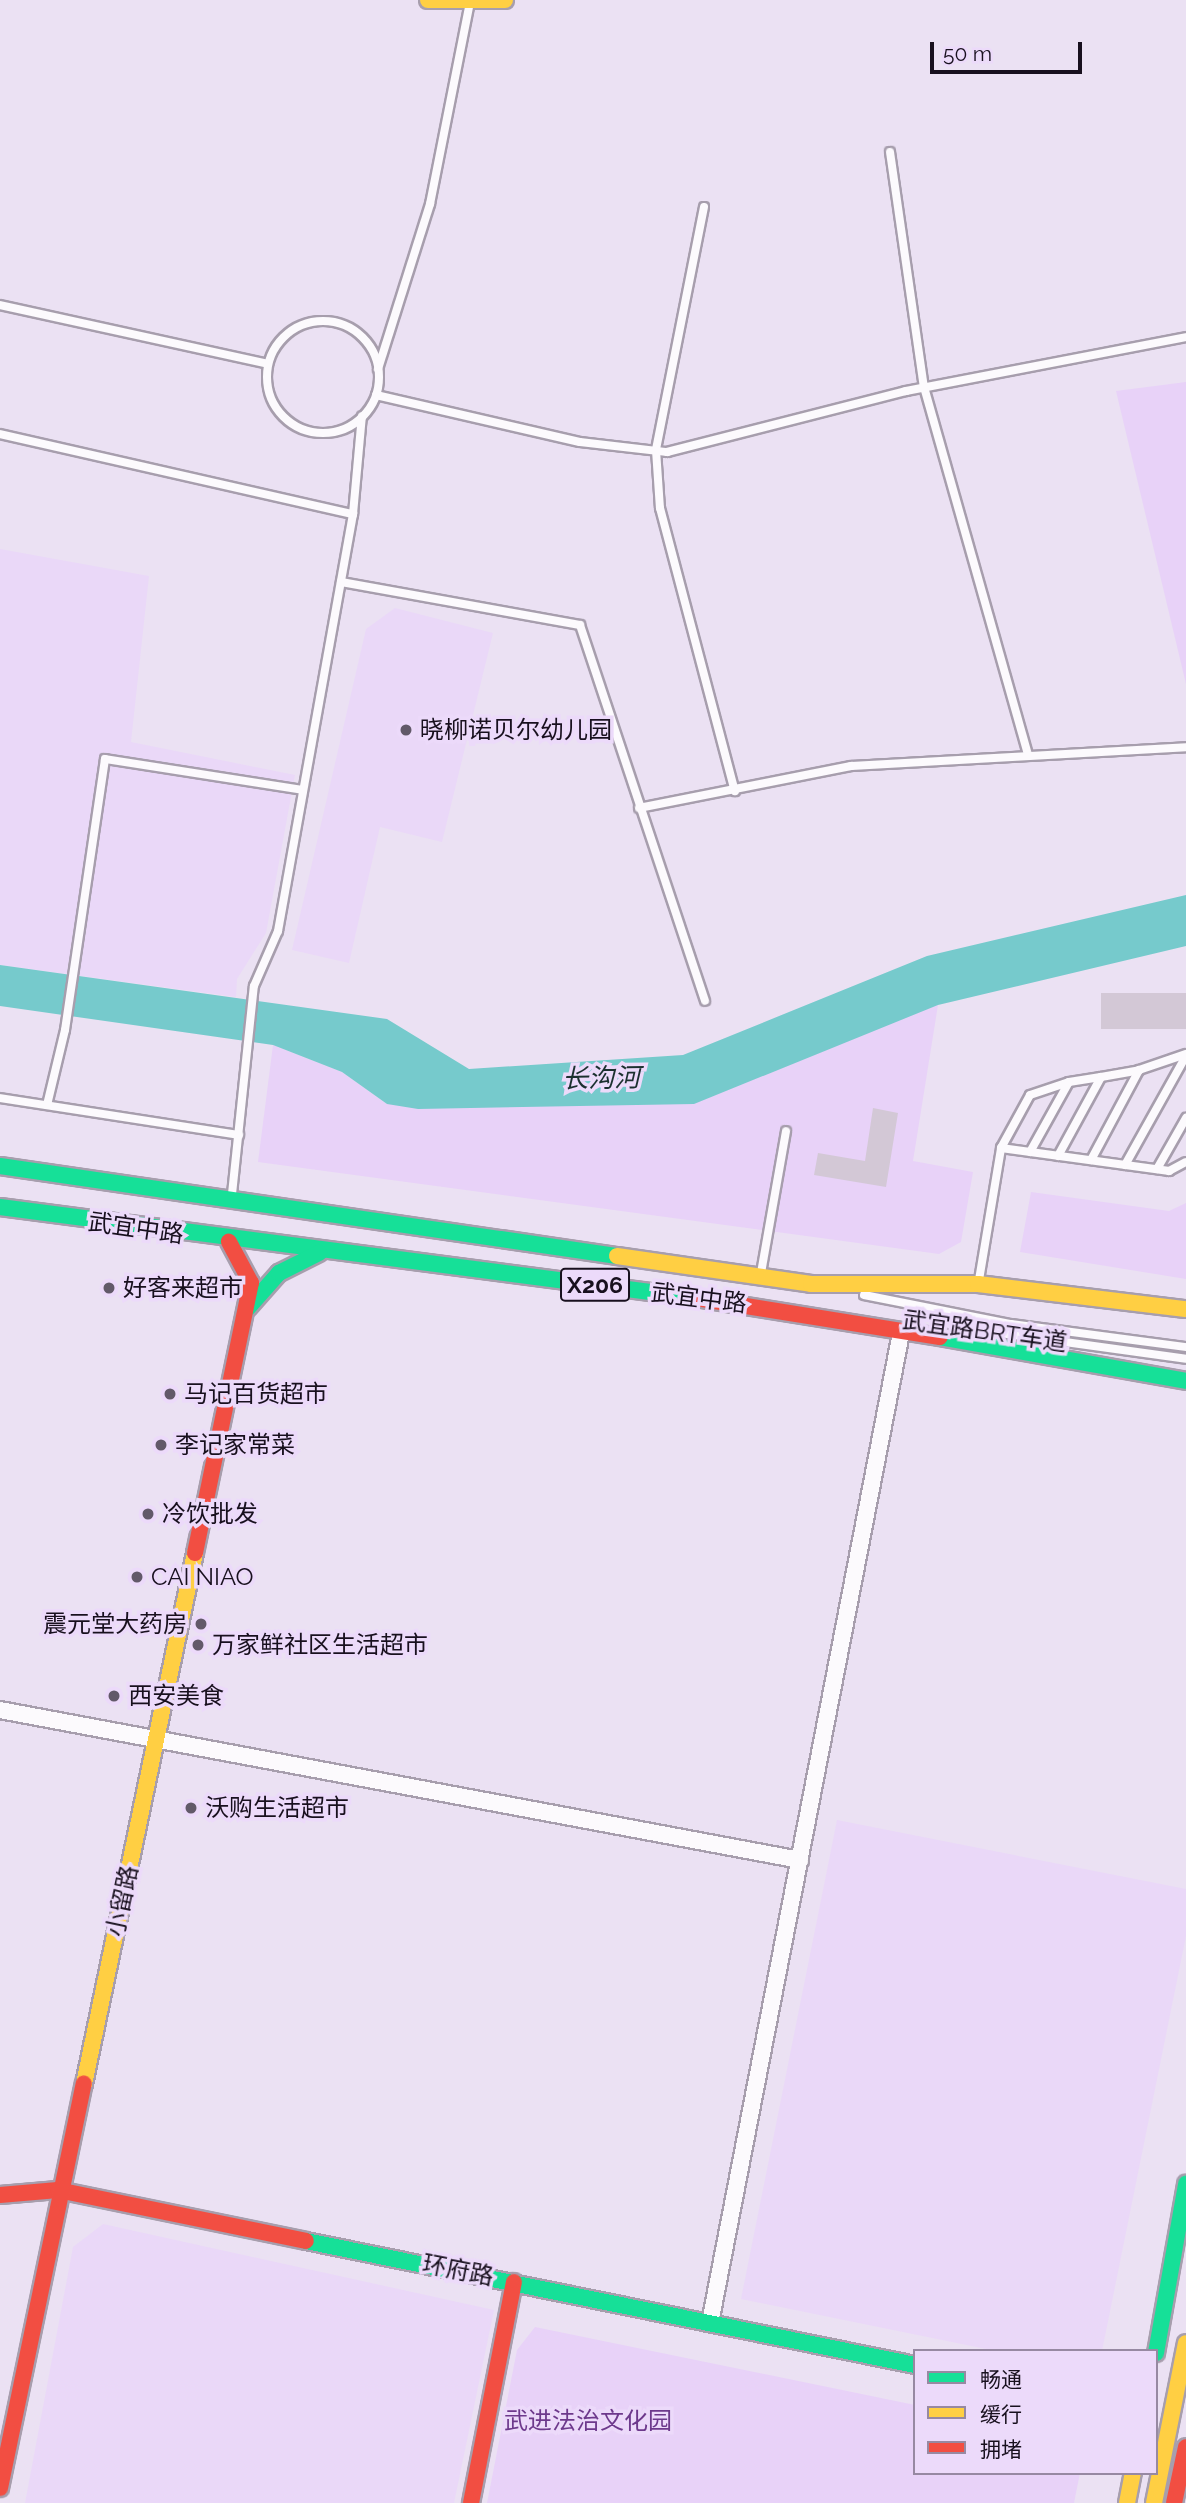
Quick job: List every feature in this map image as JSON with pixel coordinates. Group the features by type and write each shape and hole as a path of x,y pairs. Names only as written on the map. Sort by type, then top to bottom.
{"street":[{"path":"428,0 505,0"},
{"name":"武宜中路","path":"0,1166 811,1284 978,1284 1186,1309"},
{"name":"武宜中路","path":"0,1207 319,1253 783,1309 901,1333 1186,1381"},
{"name":"小留路","path":"0,2488 58,2190 158,1736 251,1283 229,1241"},
{"name":"小留路","path":"245,1314 254,1294 319,1253"},
{"path":"710,2323 901,1333"},
{"path":"0,1710 158,1736 800,1860"},
{"path":"1157,2349 1186,2184"},
{"name":"环府路","path":"0,2195 58,2190 913,2365"},
{"path":"471,2503 514,2282"},
{"path":"1154,2503 1186,2343"},
{"path":"1174,2503 1186,2447"},
{"path":"1127,2503 1133,2475"}],"lane":[{"path":"232,1199 254,986 278,931 354,514 362,416 376,395 378,369 430,204 470,2"},
{"path":"890,152 924,387 1027,752"},
{"path":"704,206 656,450 660,508 735,791"},
{"path":"0,305 268,364"},
{"path":"362,416 330,432 295,426 271,400 268,364 274,348 300,325 334,321 363,338 378,369"},
{"path":"376,395 580,442 656,450 924,387 1186,337"},
{"path":"0,434 354,514"},
{"path":"341,582 580,625 705,1001"},
{"path":"639,808 851,766 1027,752 1186,747"},
{"path":"47,1105 65,1030 105,759 302,790"},
{"path":"978,1284 1002,1148 1030,1095 1069,1082 1139,1070 1186,1055"},
{"path":"1125,1165 1186,1055"},
{"path":"1091,1160 1139,1070"},
{"path":"1058,1156 1101,1077"},
{"path":"1030,1152 1069,1082"},
{"path":"0,1098 239,1135"},
{"path":"1157,1169 1186,1118"},
{"path":"760,1277 786,1131"},
{"path":"1002,1148 1157,1169 1186,1162"},
{"name":"武宜路BRT车道","path":"811,1284 1011,1324 1186,1347"},
{"name":"武宜路BRT车道","path":"783,1309 1186,1359"}],"shaded area":[{"path":"0,549 149,576 131,742 295,775 266,933 237,979 236,997 0,965"},
{"name":"晓柳诺贝尔幼儿园","path":"395,608 493,633 442,842 380,827 349,963 292,950 366,629"},
{"path":"837,1820 1186,1889 1186,1936 1102,2349 986,2349 741,2299"},
{"path":"103,2224 494,2310 454,2503 25,2503 73,2247"}],"green space":[{"path":"1186,382 1186,684 1116,391"},
{"path":"938,1005 913,1161 973,1172 961,1242 939,1254 258,1162 273,1045 342,1072 387,1104 864,1031"},
{"path":"1031,1192 1169,1211 1186,1203 1186,1279 1020,1252"},
{"name":"武进法治文化园","path":"535,2327 913,2405 913,2475 1080,2475 1074,2503 487,2503 517,2350"}],"water":[{"name":"长沟河","path":"1186,895 1186,946 938,1005 694,1104 418,1109 387,1104 342,1072 273,1045 0,1006 0,965 387,1019 469,1069 683,1055 927,956"}],"building":[{"path":"1101,993 1186,993 1186,1029 1101,1029"},
{"path":"873,1108 898,1113 886,1187 814,1175 818,1153 865,1161"}],"traffic: fast":[{"path":"0,1166 617,1256"},
{"path":"0,1207 696,1298"},
{"path":"248,1308 279,1273 319,1253"},
{"path":"940,1337 1186,1381"},
{"path":"1157,2349 1186,2184"},
{"path":"306,2241 913,2365"}],"traffic: slow":[{"path":"428,0 505,0"},
{"path":"617,1256 811,1284 978,1284 1186,1309"},
{"path":"84,2084 195,1553"},
{"path":"1154,2503 1186,2343"},
{"path":"1127,2503 1133,2475"}],"traffic: jam":[{"path":"195,1553 251,1283 229,1242"},
{"path":"696,1298 940,1337"},
{"path":"0,2488 84,2084"},
{"path":"0,2195 58,2190 306,2241"},
{"path":"471,2503 514,2282"},
{"path":"1174,2503 1186,2447"}],"place":[{"name":"晓柳诺贝尔幼儿园","path":"406,730"},
{"name":"好客来超市","path":"109,1288"},
{"name":"马记百货超市","path":"170,1394"},
{"name":"李记家常菜","path":"161,1445"},
{"name":"冷饮批发","path":"148,1514"},
{"name":"CAI NIAO","path":"137,1577"},
{"name":"震元堂大药房","path":"201,1624"},
{"name":"万家鲜社区生活超市","path":"198,1645"},
{"name":"西安美食","path":"114,1696"},
{"name":"沃购生活超市","path":"191,1808"}]}
